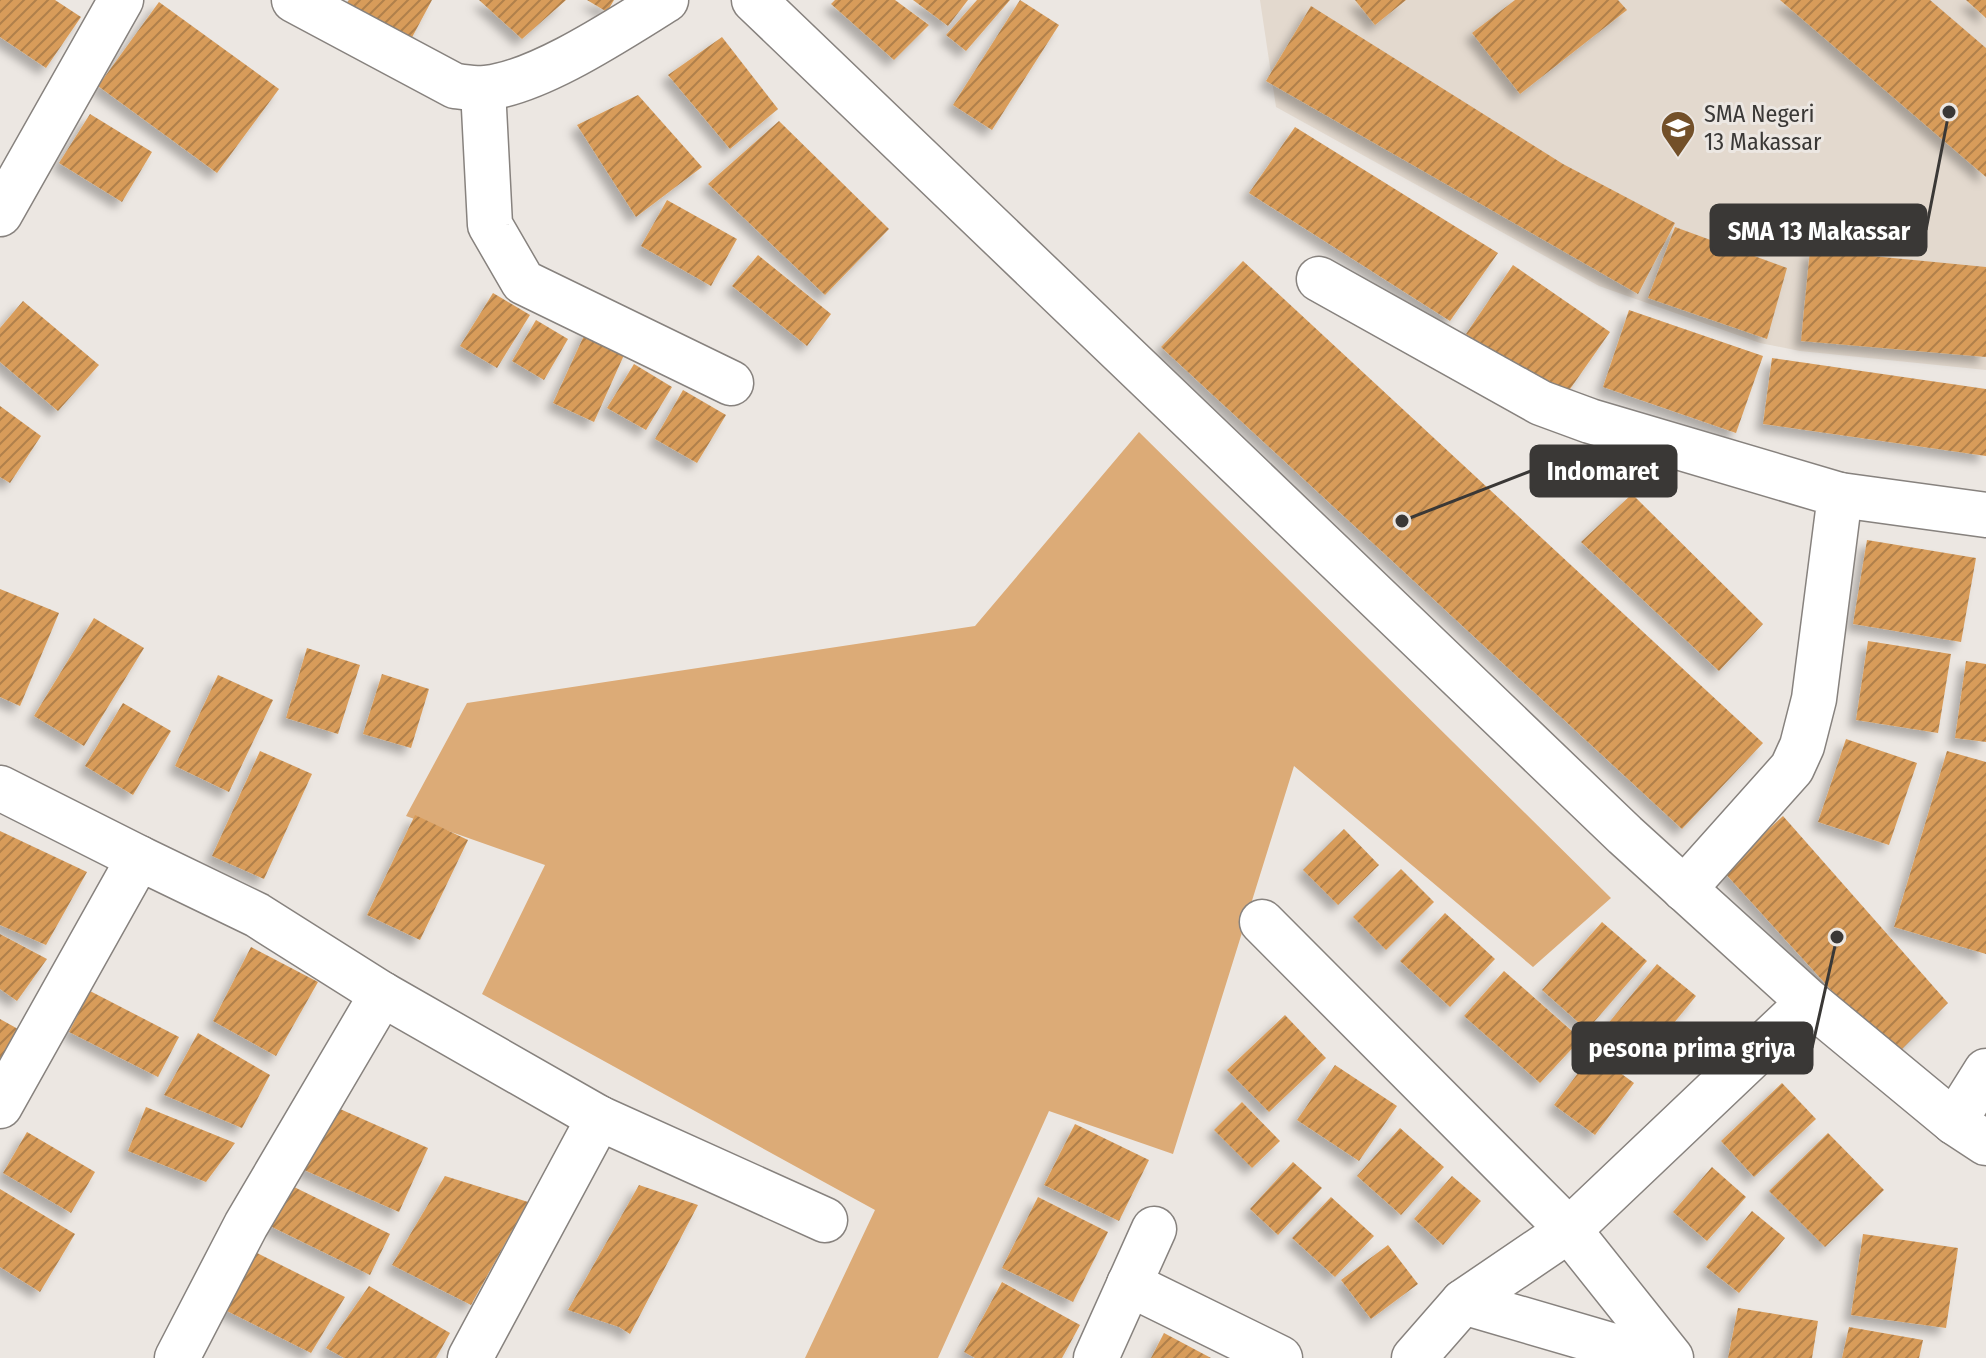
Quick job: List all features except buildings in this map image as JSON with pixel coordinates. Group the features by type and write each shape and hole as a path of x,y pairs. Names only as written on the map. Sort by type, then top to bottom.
{"street":[{"path":"0,214 121,0"},
{"path":"294,0 455,86 483,89 514,83 602,40 666,0"},
{"path":"754,0 1684,889 1809,1002 1970,1132 1986,1071"},
{"path":"483,89 490,225 523,282 731,383"},
{"path":"1319,279 1541,403 1590,421 1840,495 1986,515"},
{"path":"1684,889 1792,768 1802,746 1814,699 1840,495"},
{"path":"0,788 257,915 382,994 599,1118 825,1220"},
{"path":"0,1106 139,858"},
{"path":"1262,922 1569,1230 1671,1358"},
{"path":"177,1358 246,1225 382,994"},
{"path":"1414,1358 1463,1302 1569,1230 1809,1002"},
{"path":"470,1358 599,1118"},
{"path":"1096,1358 1154,1229"},
{"path":"1129,1284 1280,1358"},
{"path":"1463,1302 1655,1358"}],"shaded area":[{"name":"SMA Negeri 13 Makassar","path":"1260,0 1986,0 1986,370 1800,351 1760,343 1599,286 1276,107"},
{"path":"1139,432 1611,898 1533,967 1294,766 1173,1154 1049,1111 938,1358 805,1358 875,1210 482,994 545,865 406,816 467,703 975,626"}],"place":[{"name":"SMA 13 Makassar","path":"1949,112"},
{"name":"SMA Negeri 13 Makassar","path":"1678,159"},
{"name":"Indomaret","path":"1402,521"},
{"name":"pesona prima griya","path":"1837,937"}]}
